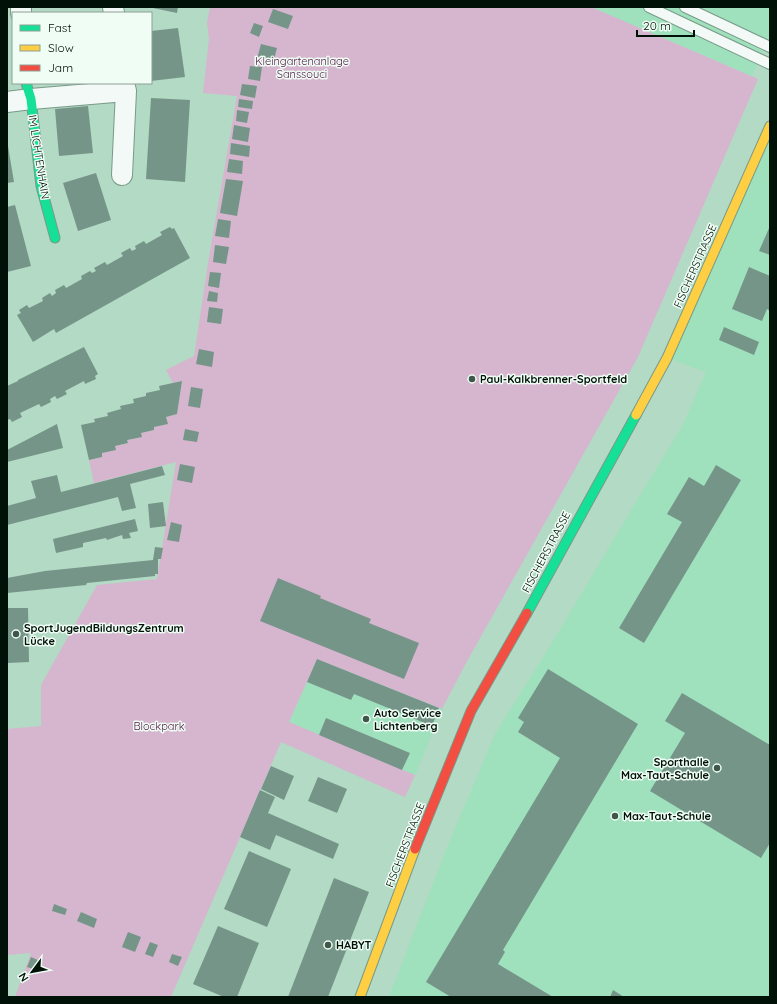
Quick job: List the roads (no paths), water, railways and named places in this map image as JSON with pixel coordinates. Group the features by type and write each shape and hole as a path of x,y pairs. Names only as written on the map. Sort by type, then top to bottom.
{"street":[{"name":"IM LICHTENHAIN","path":"7,102 28,91 125,87 122,175"},
{"name":"IM LICHTENHAIN","path":"28,91 42,186 55,238"},
{"name":"FISCHERSTRASSE","path":"360,997 418,842 471,711 522,622 667,358 770,126"}],"lane":[{"path":"649,7 770,64"},
{"path":"685,7 770,47"}],"place":[{"name":"Paul-Kalkbrenner-Sportfeld","path":"472,379"},
{"name":"SportJugendBildungsZentrum Lücke","path":"16,634"},
{"name":"Auto Service Lichtenberg","path":"366,719"},
{"name":"Sporthalle Max-Taut-Schule","path":"717,768"},
{"name":"Max-Taut-Schule","path":"615,816"},
{"name":"HABYT","path":"328,945"}],"park label":[{"name":"Kleingartenanlage Sanssouci","path":"302,67"},
{"name":"Blockpark","path":"159,726"}]}
